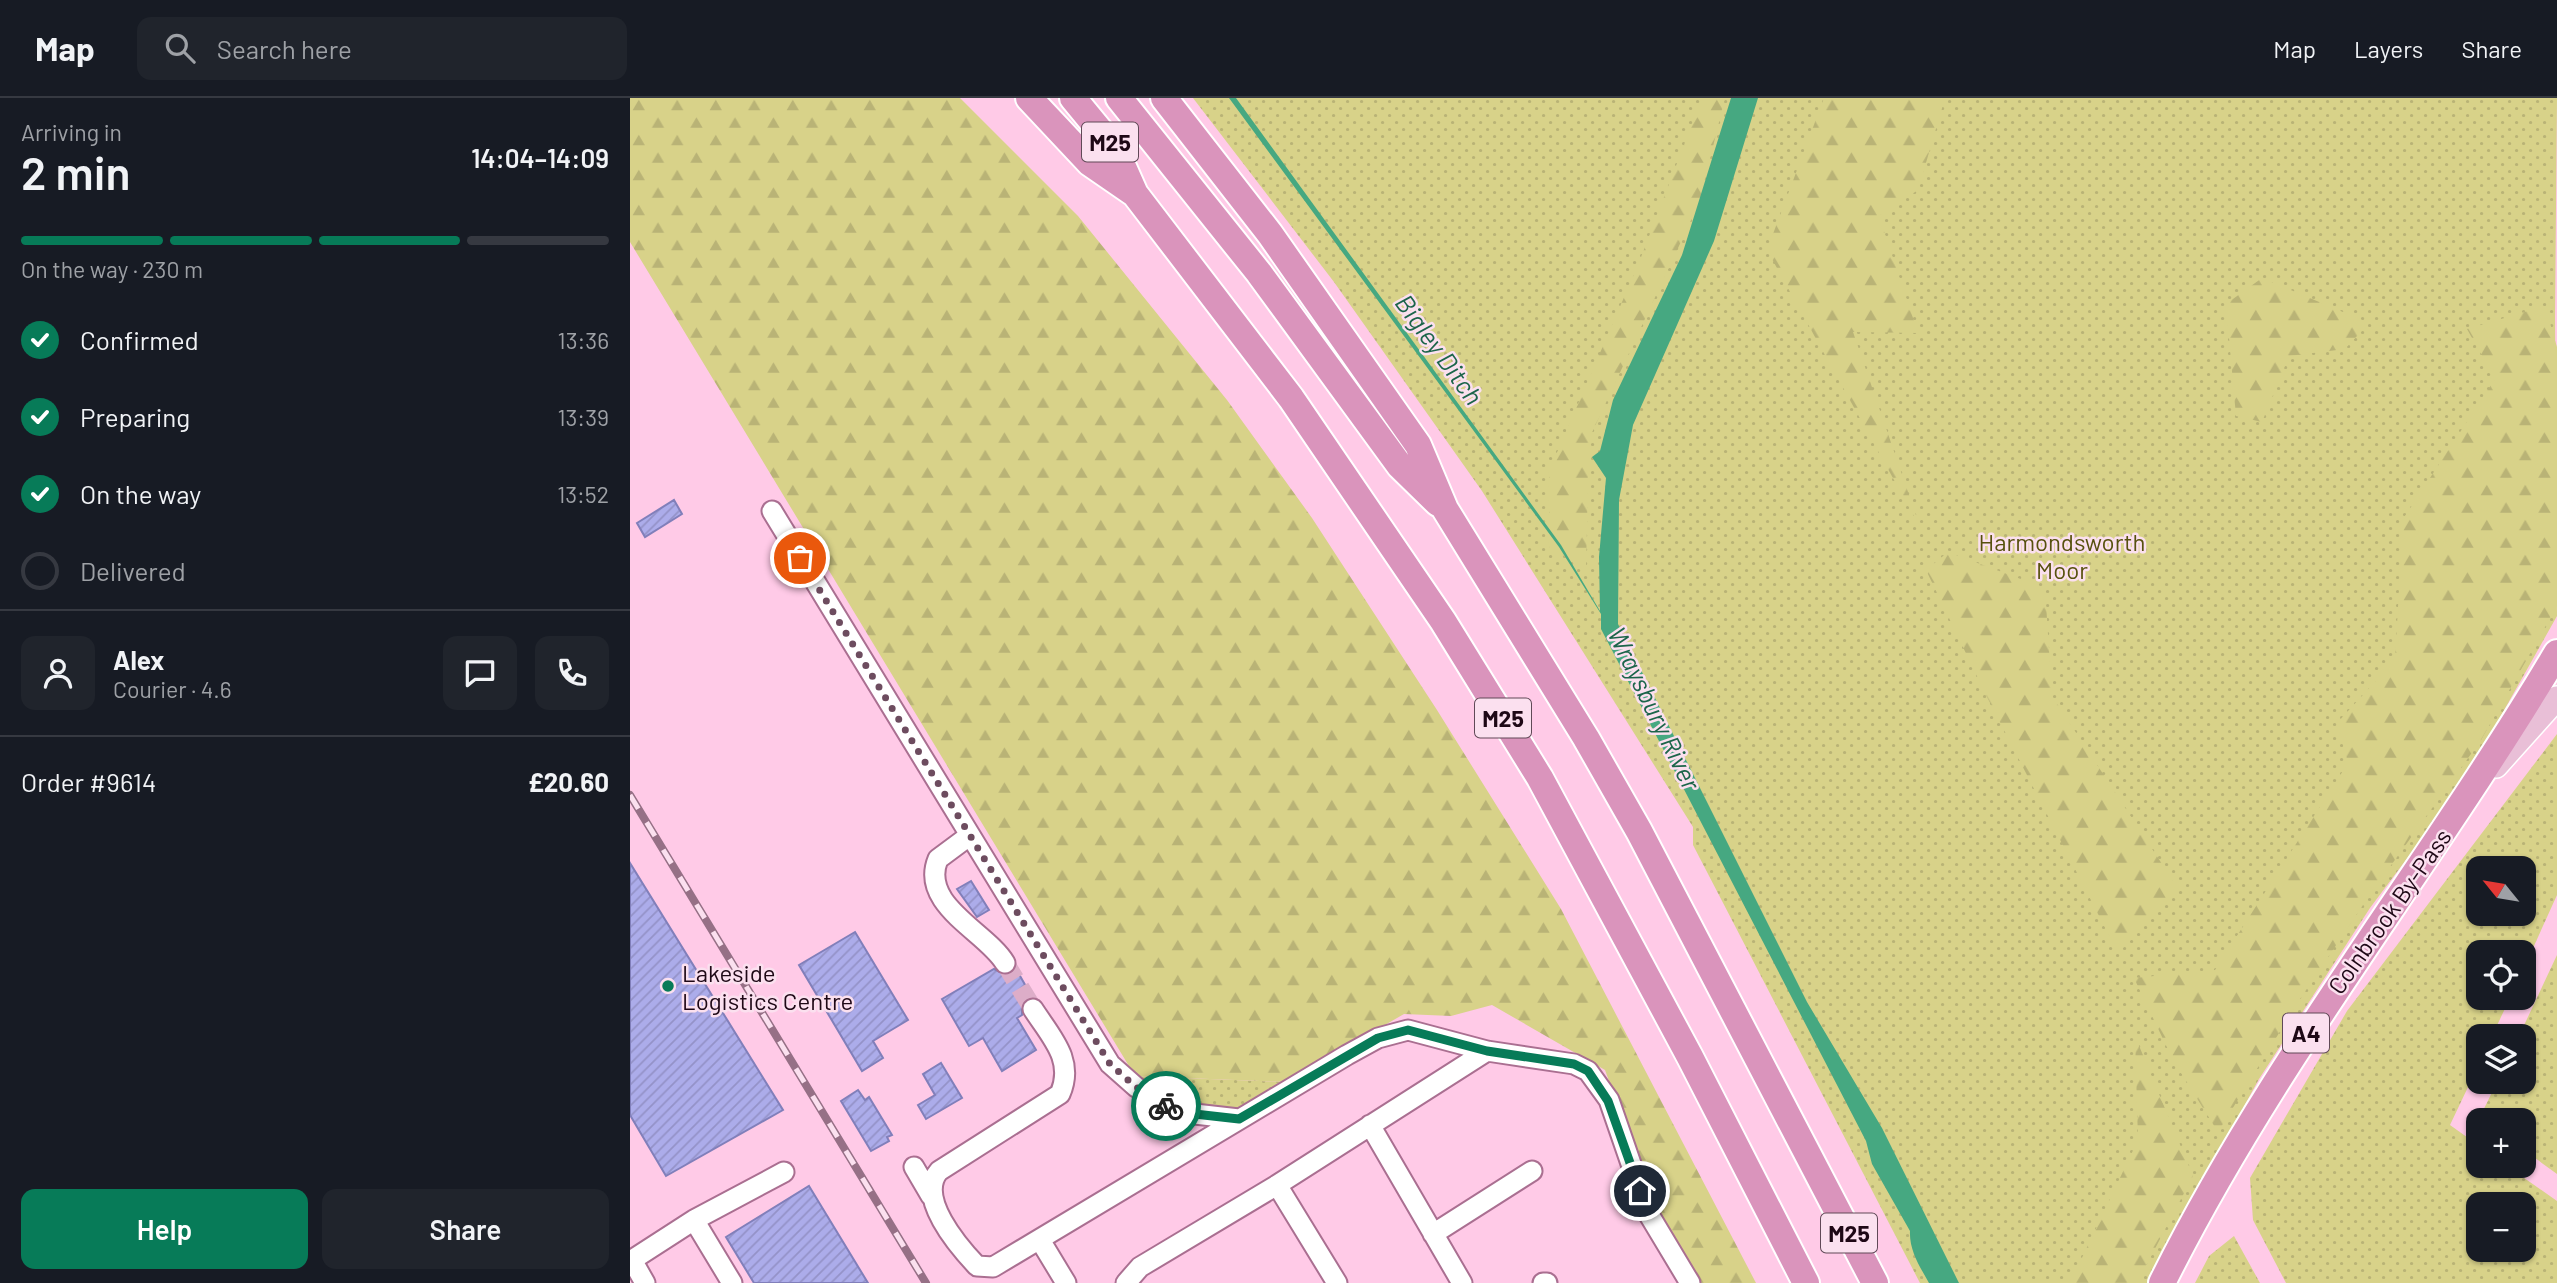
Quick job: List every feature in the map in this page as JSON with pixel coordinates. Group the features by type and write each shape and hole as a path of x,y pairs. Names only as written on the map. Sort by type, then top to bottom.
{"highway":[{"path":"1029,98 1090,163 1135,194"},
{"name":"M25","path":"1073,98 1115,149 1135,194 1292,398 1443,621 1540,778 1664,1008 1807,1283"},
{"name":"M25","path":"1119,98 1259,272 1400,466 1445,509 1586,738 1639,831 1875,1283"},
{"path":"1164,98 1270,234 1357,355 1418,445 1445,509"},
{"name":"A4","path":"2470,795 2557,653"},
{"name":"A4","path":"2470,795 2557,689"},
{"name":"Colnbrook By-Pass","path":"2162,1283 2192,1223 2283,1069 2470,795"}],"main road":[{"path":"2470,795 2557,698"}],"street":[{"path":"772,512 1110,1064 1136,1087 1177,1112 1239,1119"},
{"path":"970,836 937,859 937,885 949,908 996,948 1005,963"},
{"path":"931,1196 931,1182 939,1171 1060,1094 1066,1075 1065,1060 1033,1009"},
{"path":"914,1167 952,1237 977,1266 993,1267 1347,1055 1393,1032 1408,1030 1487,1051 1574,1064 1588,1071 1598,1082 1608,1101 1648,1213 1690,1283"},
{"path":"1126,1283 1140,1267 1277,1185 1487,1051"},
{"path":"1177,1112 1193,1146"},
{"path":"1370,1125 1462,1283"},
{"path":"1433,1234 1532,1171"},
{"path":"645,1283 632,1260 694,1220 784,1172"},
{"path":"1277,1185 1337,1283"},
{"path":"694,1220 732,1283"},
{"path":"1040,1240 1066,1283"}],"green space":[{"path":"630,98 960,98 1078,216 1227,400 1312,518 1437,710 1561,909 1756,1283 1701,1283 1653,1201 1605,1070 1492,1005 1451,1016 1404,1014 1286,1082 1135,1076 630,242"},
{"name":"Harmondsworth Moor","path":"1193,98 2557,98 2557,616 2462,785 2370,908 2259,1079 2147,1283 1920,1283 1693,845 1693,827 1482,491 1334,282"},
{"path":"1702,98 1725,98 1699,203 1589,439 1586,569 1549,547 1549,471 1638,265"},
{"path":"1824,98 1945,98 1918,190 1879,216 1918,333 1853,332 1920,527 1767,250"},
{"path":"2262,278 2369,323 2345,349 2289,356 2262,422 2236,416 2226,304"},
{"path":"2545,306 2557,347 2557,606 2481,740 2369,896 2300,999 2218,1132 2173,1060 2134,978 2215,970 2348,763 2337,723 2395,660 2403,519 2495,379 2467,329"},
{"path":"1948,552 2045,588 2052,696 2179,890 2118,953 1985,693 1926,570"},
{"path":"2557,734 2557,895 2536,941 2466,940 2466,1010 2504,1010 2498,1024 2466,1024 2466,1091 2450,1125 2466,1136 2466,1178 2524,1178 2557,1201 2557,1283 2286,1283 2253,1220 2250,1178 2347,1011"},
{"path":"2557,955 2557,1174 2536,1159 2536,1108 2484,1108 2491,1094 2536,1094 2536,1024 2525,1024 2531,1010 2536,1010 2536,1000"},
{"path":"2135,1036 2193,1176 2137,1283 2070,1283 2138,1140"},
{"path":"1135,1076 1286,1082 1237,1112 1179,1106"},
{"path":"2234,1236 2260,1283 2195,1283 2209,1256"}],"water":[{"name":"Wraysbury River","path":"1229,98 1236,98 1561,545 1600,611 1599,557 1606,478 1592,457 1600,451 1613,400 1682,255 1731,98 1758,98 1714,241 1633,425 1619,500 1618,624 1807,1002 1882,1128 1959,1283 1929,1283 1922,1271 1913,1252 1910,1231 1872,1164 1866,1141 1601,629 1601,614 1559,547"}],"building":[{"path":"674,500 682,514 645,537 637,523"},
{"name":"Lakeside Logistics Centre","path":"630,863 783,1110 666,1176 630,1115"},
{"path":"971,881 989,910 977,917 957,889"},
{"path":"855,932 908,1020 873,1041 883,1058 862,1071 799,965"},
{"path":"994,969 1006,975 1016,969 1032,997 1022,1003 1022,1015 1017,1018 1036,1050 1002,1071 983,1038 969,1046 942,999"},
{"path":"941,1063 962,1098 926,1119 918,1105 935,1095 923,1074"},
{"path":"858,1090 865,1100 869,1097 892,1135 887,1137 889,1141 871,1151 841,1101"},
{"path":"809,1186 868,1283 754,1283 726,1237"}],"tunnel":[{"path":"1005,963 1033,1009"}],"railway":[{"path":"630,795 926,1283"}],"way so far":[{"path":"800,558 1110,1064 1124,1078 1166,1106"}],"place":[{"name":"Lakeside Logistics Centre","path":"668,986"}],"route":[{"path":"1166,1106 1177,1112 1199,1116 1239,1119 1378,1038 1408,1030 1487,1051 1574,1064 1588,1071 1598,1082 1608,1101 1640,1191"}],"water label":[{"name":"Bigley Ditch","path":"1440,349"}]}
